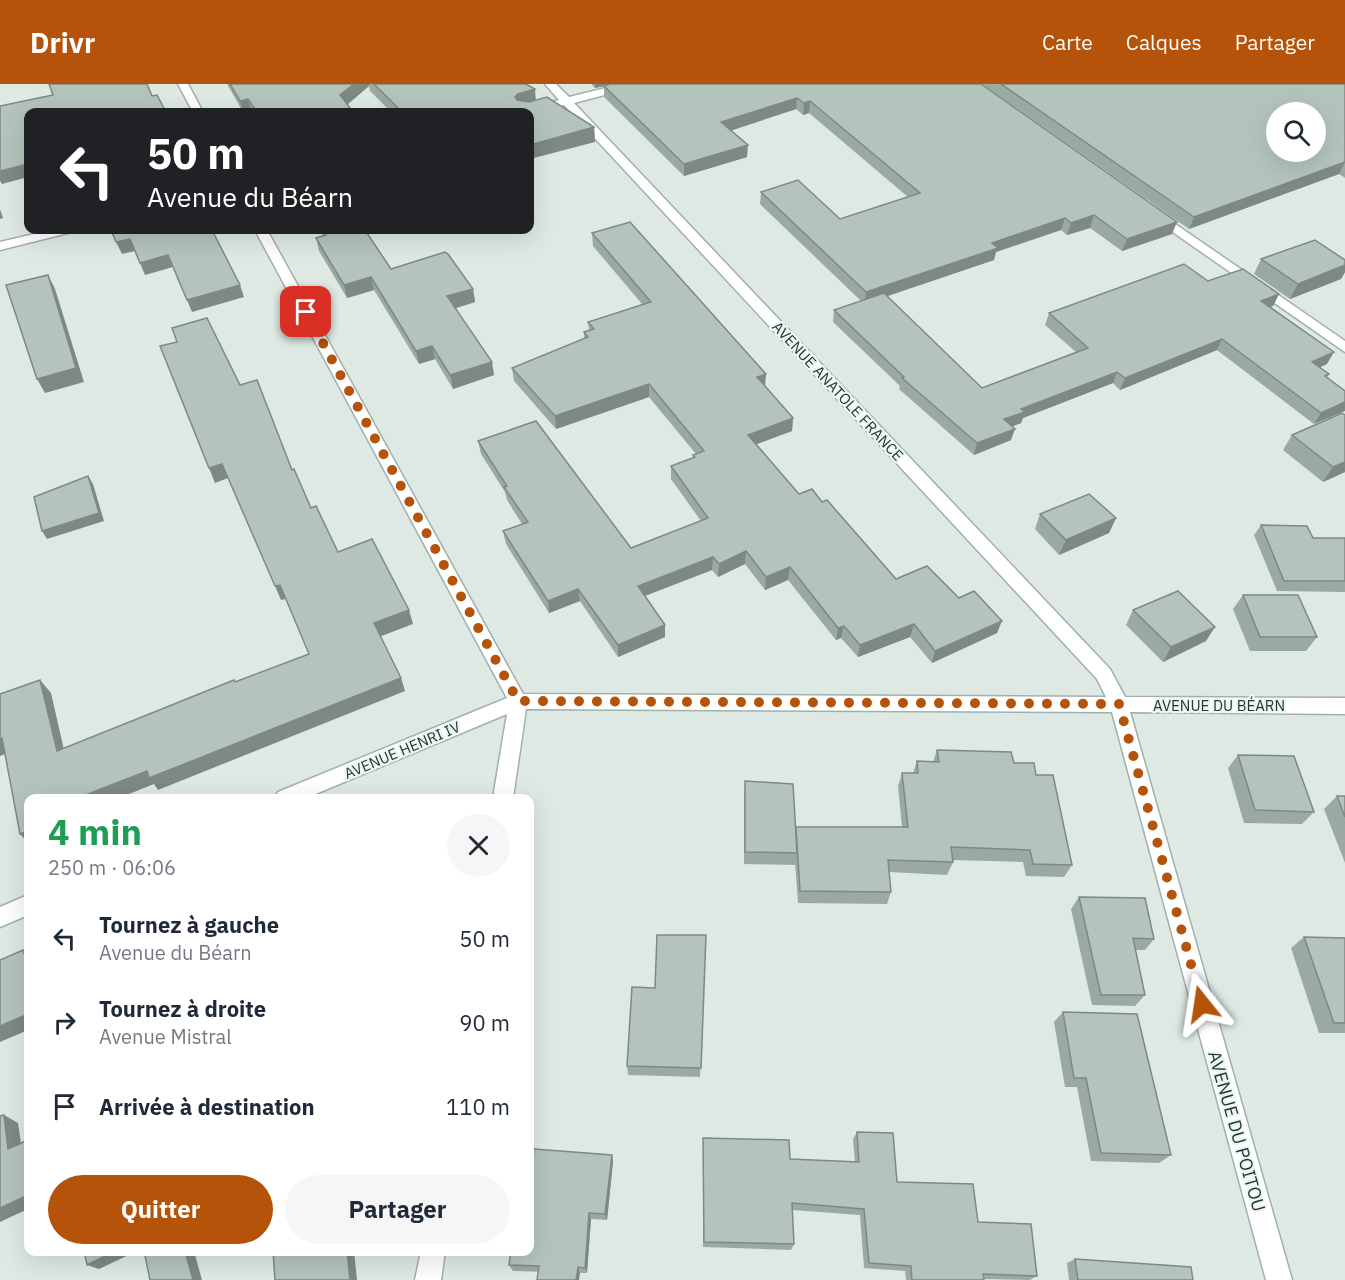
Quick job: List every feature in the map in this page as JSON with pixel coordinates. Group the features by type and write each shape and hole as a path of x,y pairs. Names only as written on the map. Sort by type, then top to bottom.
{"street":[{"path":"183,84 196,108"},
{"name":"AVENUE ANATOLE FRANCE","path":"550,84 1104,674 1119,704"},
{"path":"534,110 635,84"},
{"path":"1146,207 1343,345"},
{"path":"0,246 48,234"},
{"path":"263,234 518,701 504,794"},
{"name":"AVENUE DU BÉARN","path":"518,701 1345,706"},
{"name":"AVENUE HENRI IV","path":"295,794 518,701"},
{"name":"AVENUE DU POITOU","path":"1119,704 1279,1280"},
{"path":"0,917 24,907"},
{"path":"428,1280 432,1256"}],"building":[{"path":"49,84 147,84 152,96 157,95 164,108 24,108 24,165 0,171 0,106 53,95"},
{"path":"230,84 354,84 340,95 350,108 254,108 248,99 240,101"},
{"path":"374,84 526,84 535,89 518,94 515,97 517,100 529,102 547,97 594,127 534,144 534,108 398,108"},
{"path":"610,84 981,84 1177,222 1127,239 1094,215 1071,223 1065,218 992,243 998,248 866,292 761,192 798,180 840,219 920,193 810,101 804,103 797,98 721,122 748,145 684,164 604,86"},
{"path":"1001,84 1345,84 1345,162 1194,217"},
{"path":"630,222 766,374 757,377 793,418 748,435 799,494 812,489 822,502 827,500 896,579 927,566 959,598 974,591 1002,621 935,651 914,624 860,645 844,626 838,628 790,567 766,577 746,551 719,564 713,557 638,586 665,625 618,645 578,589 548,601 503,531 528,522 504,487 507,486 478,441 536,421 631,548 708,518 671,466 704,451 649,384 555,416 512,368 588,337 584,332 594,329 588,322 651,302 592,233"},
{"path":"113,234 214,234 240,285 187,300 168,255 140,263 130,239 116,242"},
{"path":"368,234 391,269 445,252 448,254 473,289 447,296 492,362 450,375 432,346 416,351 371,277 344,285 316,238 326,235"},
{"path":"1315,240 1345,260 1345,265 1298,284 1261,259"},
{"path":"1184,264 1208,281 1243,269 1279,294 1261,301 1334,352 1312,362 1329,374 1325,376 1345,391 1345,402 1321,413 1222,339 1125,378 1117,372 1021,409 1025,412 1004,419 1015,429 977,443 902,378 904,377 834,310 884,293 982,388 1088,348 1049,313"},
{"path":"48,275 76,368 37,379 6,285"},
{"path":"207,318 240,385 257,380 292,470 294,469 311,508 316,506 338,552 372,539 409,610 374,623 401,678 149,778 147,771 88,794 24,794 24,832 20,834 2,738 0,739 0,694 40,680 57,751 234,680 235,682 309,654 280,585 275,586 222,464 209,468 160,346 177,342 172,328"},
{"path":"1342,413 1345,415 1345,462 1333,467 1292,435"},
{"path":"88,476 99,513 42,531 34,497"},
{"path":"1089,494 1116,518 1066,540 1040,514"},
{"path":"1261,525 1307,526 1313,538 1345,538 1345,581 1284,581"},
{"path":"1178,591 1215,627 1171,647 1133,610"},
{"path":"1243,595 1298,595 1317,637 1260,637"},
{"path":"937,750 1011,752 1014,763 1034,763 1036,775 1053,775 1072,865 1033,864 1030,850 951,847 953,862 888,860 891,892 800,891 796,827 908,827 902,773 918,773 917,761 939,762"},
{"path":"1238,755 1294,756 1314,812 1255,810"},
{"path":"745,781 793,784 797,853 745,852"},
{"path":"1337,796 1345,796 1345,817"},
{"path":"1079,897 1145,898 1154,939 1133,938 1145,995 1101,995"},
{"path":"657,935 706,935 701,1068 627,1066 632,987 655,988"},
{"path":"1304,937 1345,938 1345,1023 1334,1023"},
{"path":"23,950 24,1016 0,1026 0,960"},
{"path":"1063,1012 1137,1014 1171,1155 1101,1153 1086,1078 1074,1078"},
{"path":"4,1115 8,1149 24,1142 24,1197 0,1208 0,1116"},
{"path":"857,1132 893,1133 897,1182 973,1184 978,1222 1031,1224 1037,1276 983,1274 984,1280 912,1280 911,1266 869,1263 864,1209 792,1203 794,1244 704,1242 703,1138 789,1140 790,1159 859,1162"},
{"path":"534,1149 612,1155 605,1214 589,1213 585,1268 578,1267 576,1280 537,1280 539,1266 509,1265 510,1256 534,1256"},
{"path":"85,1256 105,1256 87,1265"},
{"path":"145,1256 186,1256 193,1280 150,1280"},
{"path":"273,1256 348,1256 350,1280 275,1280"},
{"path":"1075,1259 1191,1267 1193,1280 1078,1280"}],"route":[{"path":"306,312 518,701 1119,704 1202,1004"}]}
